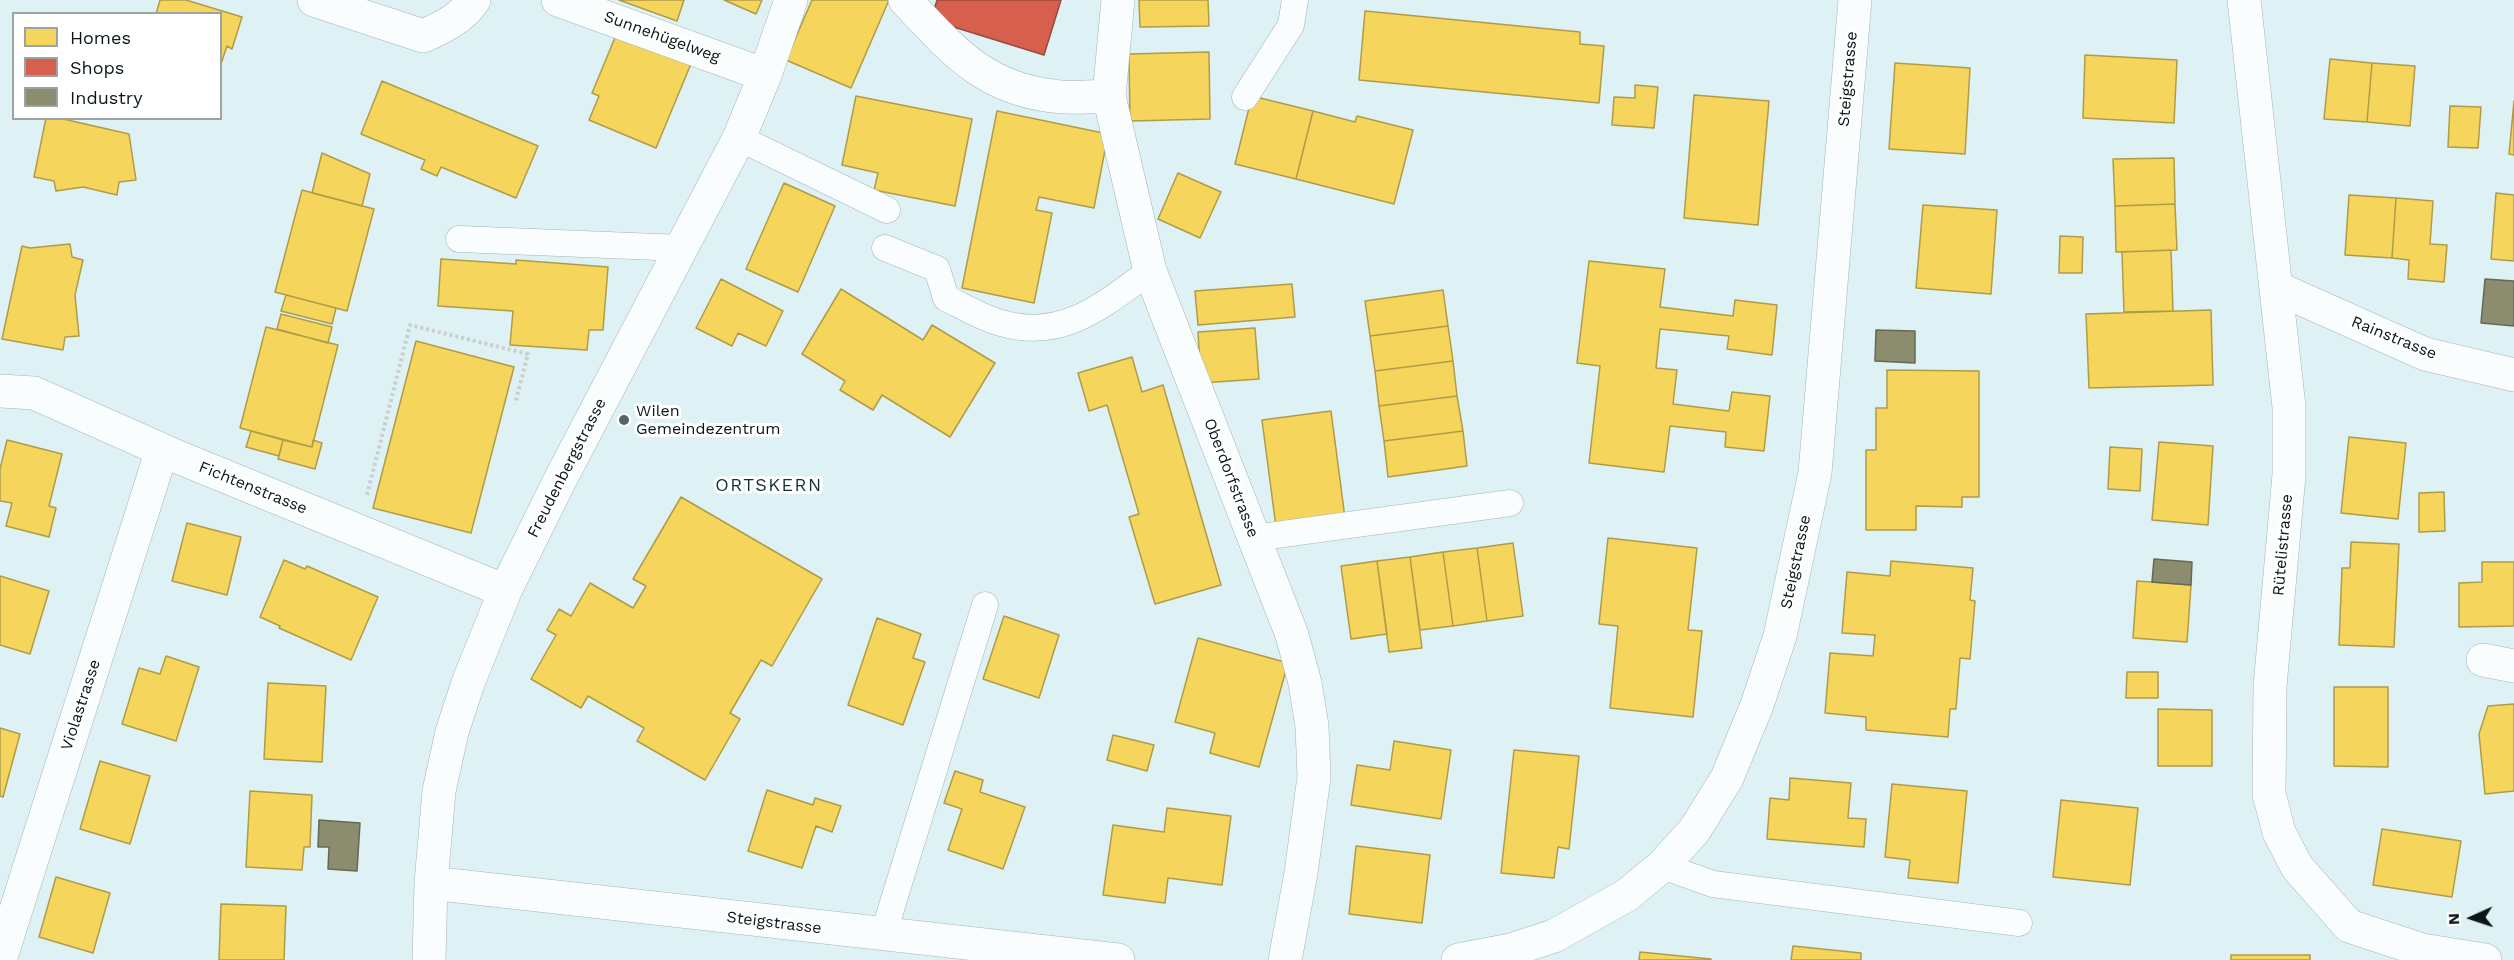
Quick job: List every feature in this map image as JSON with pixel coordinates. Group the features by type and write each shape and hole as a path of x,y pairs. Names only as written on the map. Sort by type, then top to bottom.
{"street":[{"path":"314,0 423,36 443,28 468,8 474,0"},
{"name":"Sunnehügelweg","path":"558,0 765,75"},
{"name":"Freudenbergstrasse","path":"429,960 431,883 439,791 452,732 468,683 505,591 561,478 739,138 765,75 791,0"},
{"path":"905,0 961,58 987,76 1020,90 1054,97 1109,96"},
{"name":"Oberdorfstrasse","path":"1118,0 1109,96 1150,271 1292,635 1305,683 1312,726 1314,777 1301,873 1285,960"},
{"name":"Steigstrasse","path":"1458,960 1511,950 1554,936 1627,895 1662,866 1694,831 1727,778 1757,705 1780,636 1815,473 1855,0"},
{"name":"Rütelistrasse","path":"2244,0 2289,407 2289,475 2270,686 2269,794 2279,832 2297,867 2349,926 2422,950 2485,960"},
{"name":"Rainstrasse","path":"2277,288 2425,354 2514,375"},
{"name":"Fichtenstrasse","path":"0,391 33,393 162,450 505,591"},
{"name":"Violastrasse","path":"0,960 162,450"},
{"name":"Steigstrasse","path":"431,883 1118,960"}],"lane":[{"path":"1245,97 1291,25 1295,0"},
{"path":"739,138 887,210"},
{"path":"459,239 682,248"},
{"path":"885,248 937,269 946,298 999,323 1020,327 1048,328 1069,323 1091,313 1150,271"},
{"path":"1254,538 1510,503"},
{"path":"883,935 985,605"},
{"path":"1662,866 1713,884 2019,923"}],"path":[{"path":"358,531 410,325 528,354 515,404"}],"building: Homes":[{"path":"160,0 186,0 242,17 232,49 227,46 222,61 222,12 157,12"},
{"path":"619,0 684,0 677,21"},
{"path":"724,0 762,0 756,14"},
{"path":"812,0 889,0 851,88 786,60"},
{"path":"1139,0 1208,0 1209,26 1140,27"},
{"path":"1365,11 1580,32 1580,44 1604,46 1599,103 1359,80"},
{"path":"619,28 693,59 656,148 589,120 599,96 592,93"},
{"path":"1209,52 1210,119 1130,121 1129,54"},
{"path":"2085,55 2177,60 2174,123 2083,118"},
{"path":"2330,59 2372,63 2367,122 2324,119"},
{"path":"1895,63 1970,68 1965,154 1889,149"},
{"path":"2372,63 2415,66 2410,126 2367,122"},
{"path":"382,81 538,146 516,198 441,167 437,176 421,169 425,160 361,134"},
{"path":"1635,85 1658,87 1654,128 1612,125 1614,97 1635,98"},
{"path":"1694,95 1769,101 1758,225 1684,218"},
{"path":"856,96 972,119 955,206 874,190 878,173 842,165"},
{"path":"1252,96 1313,111 1296,179 1235,164"},
{"path":"2514,101 2514,155 2509,154"},
{"path":"2450,106 2481,107 2478,148 2448,147"},
{"path":"997,111 1108,134 1094,208 1039,197 1036,210 1052,213 1034,303 962,288"},
{"path":"1313,111 1355,122 1357,116 1413,130 1394,204 1296,179"},
{"path":"46,120 68,120 129,134 136,180 119,182 117,195 83,187 56,191 54,181 34,177"},
{"path":"322,153 370,174 362,206 312,193"},
{"path":"2174,158 2175,204 2115,206 2113,159"},
{"path":"1178,173 1221,192 1200,238 1158,219"},
{"path":"784,183 835,206 798,292 746,269"},
{"path":"302,190 374,209 347,311 275,292"},
{"path":"2496,193 2514,195 2514,261 2491,259"},
{"path":"2349,195 2396,198 2392,258 2345,255"},
{"path":"2396,198 2433,201 2430,244 2447,245 2444,282 2408,279 2409,260 2392,258"},
{"path":"2175,204 2177,250 2116,252 2115,206"},
{"path":"1923,205 1997,210 1991,294 1916,288"},
{"path":"2060,236 2083,237 2082,273 2059,273"},
{"path":"70,244 72,257 83,260 75,295 79,336 65,337 63,350 2,339 22,246 30,248"},
{"path":"2171,250 2173,311 2124,312 2122,252"},
{"path":"441,259 516,264 516,260 608,267 603,330 589,330 587,350 510,345 513,311 438,306"},
{"path":"1589,261 1665,269 1660,307 1733,316 1735,300 1777,305 1772,355 1727,349 1729,336 1660,329 1656,368 1677,370 1673,404 1729,411 1732,392 1770,396 1764,451 1725,447 1726,432 1670,426 1664,472 1589,463 1600,366 1577,363"},
{"path":"721,279 783,311 766,346 738,333 732,346 696,328"},
{"path":"1292,284 1295,317 1198,325 1195,291"},
{"path":"841,289 923,340 932,325 995,363 950,437 882,395 873,410 840,390 845,381 802,354"},
{"path":"1443,290 1448,326 1370,336 1365,301"},
{"path":"286,295 336,308 332,324 281,311"},
{"path":"2211,310 2213,385 2089,388 2086,314"},
{"path":"281,314 332,327 328,343 277,329"},
{"path":"1448,326 1453,361 1375,371 1370,336"},
{"path":"266,327 338,345 312,447 240,428"},
{"path":"1255,328 1259,379 1201,383 1198,332"},
{"path":"416,341 514,367 471,533 373,508"},
{"path":"1132,357 1142,392 1163,385 1221,585 1155,604 1129,517 1139,514 1107,405 1089,411 1078,373"},
{"path":"1453,361 1457,396 1379,406 1375,371"},
{"path":"1887,370 1979,371 1979,497 1962,497 1962,507 1916,506 1916,530 1866,530 1866,450 1876,450 1876,408 1887,408"},
{"path":"1457,396 1463,431 1384,441 1379,406"},
{"path":"1331,411 1345,518 1276,527 1262,420"},
{"path":"251,431 283,440 279,456 246,447"},
{"path":"1463,431 1467,466 1388,477 1384,441"},
{"path":"2349,437 2406,443 2398,519 2341,513"},
{"path":"7,440 62,454 49,506 56,508 49,537 6,526 12,503 0,501 0,469"},
{"path":"283,440 312,447 313,440 322,443 315,469 278,459"},
{"path":"2159,442 2213,446 2208,525 2152,520"},
{"path":"2110,447 2142,449 2140,491 2108,489"},
{"path":"2444,492 2445,531 2419,532 2419,493"},
{"path":"681,497 822,579 772,666 761,660 730,713 740,719 705,780 637,741 644,728 588,696 581,708 531,679 556,635 547,630 559,609 571,616 590,583 633,608 646,586 633,579"},
{"path":"187,523 241,537 227,595 172,581"},
{"path":"1608,538 1697,548 1688,630 1702,631 1693,717 1610,708 1618,626 1599,624"},
{"path":"2351,542 2399,544 2394,647 2339,645 2342,568 2350,568"},
{"path":"1513,543 1523,616 1487,621 1477,548"},
{"path":"1477,548 1487,621 1453,626 1443,552"},
{"path":"1443,552 1453,626 1420,630 1410,557"},
{"path":"1410,557 1422,648 1389,652 1377,561"},
{"path":"284,560 305,569 307,566 378,597 351,660 279,628 280,626 260,617"},
{"path":"1377,561 1387,634 1351,639 1341,566"},
{"path":"1891,561 1973,568 1970,600 1975,601 1970,659 1960,658 1956,709 1950,709 1948,737 1866,730 1866,717 1825,713 1830,653 1873,656 1875,635 1842,633 1847,572 1890,576"},
{"path":"2482,562 2514,562 2514,626 2459,627 2459,583 2482,582"},
{"path":"0,576 49,591 30,654 0,645"},
{"path":"2137,581 2191,585 2187,642 2133,638"},
{"path":"1004,616 1059,635 1039,698 983,679"},
{"path":"877,618 921,634 913,658 925,662 903,725 848,705"},
{"path":"1198,638 1288,663 1259,767 1210,753 1215,733 1175,722"},
{"path":"166,656 199,667 176,741 122,724 139,668 160,674"},
{"path":"2127,672 2158,672 2158,698 2126,698"},
{"path":"268,683 326,686 322,762 264,759"},
{"path":"2334,687 2388,687 2388,767 2334,766"},
{"path":"2514,704 2514,791 2485,794 2479,734 2488,706"},
{"path":"2158,709 2212,710 2212,766 2158,766"},
{"path":"0,728 20,734 3,797 0,796"},
{"path":"1113,735 1154,745 1147,771 1107,760"},
{"path":"1394,741 1451,750 1441,819 1351,805 1357,765 1390,770"},
{"path":"1514,750 1579,756 1569,849 1558,847 1554,878 1501,873"},
{"path":"100,761 150,776 130,844 80,829"},
{"path":"955,771 983,780 980,792 1025,807 1003,869 948,850 962,809 944,803"},
{"path":"1790,778 1851,783 1848,818 1866,819 1864,847 1767,839 1770,798 1789,800"},
{"path":"1892,784 1967,791 1958,883 1908,878 1910,860 1885,857"},
{"path":"767,790 813,805 815,798 841,806 832,832 816,826 802,868 748,851"},
{"path":"250,791 312,795 310,847 304,847 302,870 246,867"},
{"path":"2061,800 2138,808 2130,885 2053,877"},
{"path":"1167,808 1231,816 1222,885 1168,878 1165,903 1103,895 1113,825 1164,832"},
{"path":"2382,829 2461,841 2452,897 2373,885"},
{"path":"1356,846 1430,855 1422,923 1349,914"},
{"path":"56,877 110,893 93,953 39,937"},
{"path":"221,904 286,906 284,960 219,960"},
{"path":"1793,946 1861,953 1861,960 1791,960"},
{"path":"1640,952 1711,959 1711,960 1639,960"},
{"path":"2231,955 2310,955 2310,960 2231,960"}],"building: Shops":[{"path":"937,0 1061,0 1044,55 931,20"}],"building: Industry":[{"path":"2485,279 2514,281 2514,326 2481,323"},
{"path":"1876,330 1915,331 1915,363 1875,361"},
{"path":"2154,559 2192,562 2191,585 2152,582"},
{"path":"319,820 360,823 357,871 328,869 329,847 318,847"}],"place":[{"name":"Wilen Gemeindezentrum","path":"624,420"}],"district":[{"name":"ORTSKERN","path":"769,486"}]}
